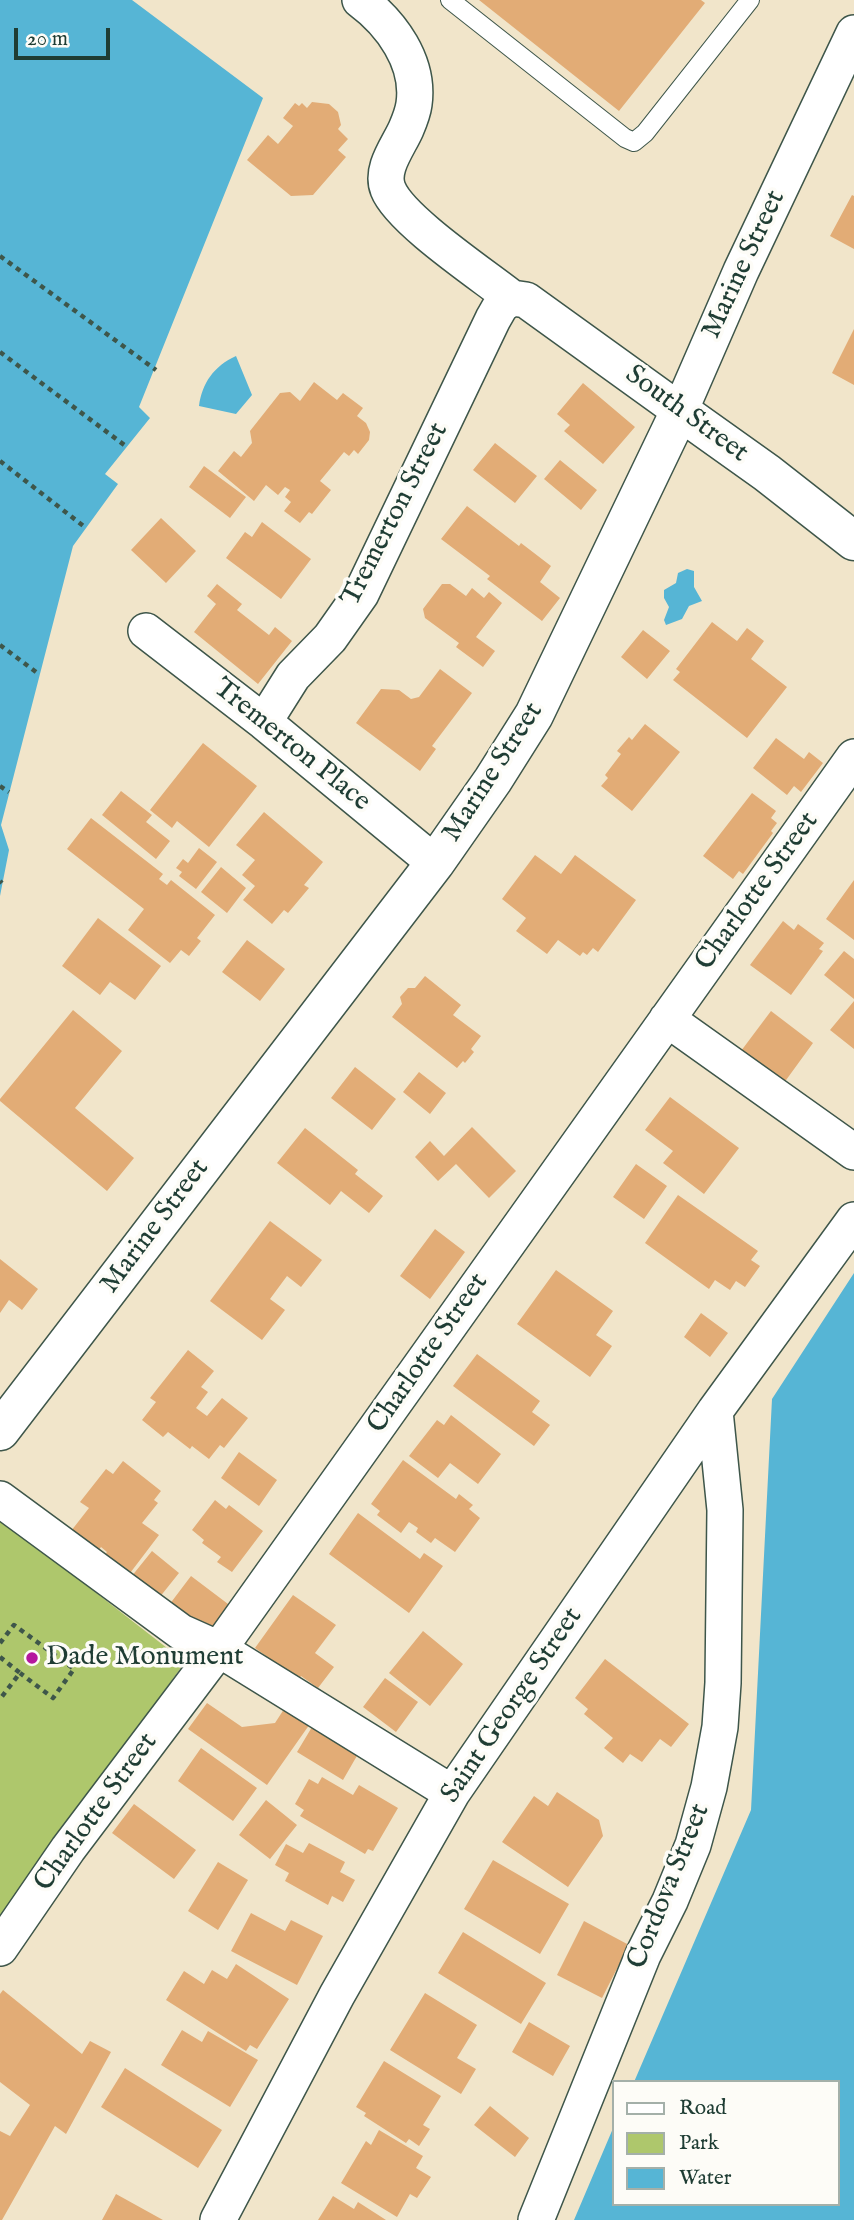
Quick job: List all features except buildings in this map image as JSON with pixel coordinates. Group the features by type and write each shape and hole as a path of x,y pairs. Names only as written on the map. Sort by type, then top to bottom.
{"street":[{"name":"South Street","path":"360,0 391,28 402,47 414,81 414,105 406,130 386,172 387,188 397,205 415,223 512,298 526,300 767,473 854,541"},
{"name":"Marine Street","path":"0,1431 435,863 534,715 680,411 741,271 854,33"},
{"name":"Tremerton Street","path":"264,722 292,676 330,638 360,594 493,320 501,305 512,298"},
{"name":"Tremerton Place","path":"146,631 264,722 435,863"},
{"name":"Charlotte Street","path":"0,1948 68,1849 219,1648 854,757"},
{"path":"667,1019 854,1152"},
{"name":"Saint George Street","path":"218,2220 337,1995 452,1793 715,1411 854,1220"},
{"name":"Cordova Street","path":"537,2220 643,1955 670,1901 693,1845 709,1787 720,1727 723,1683 725,1510 715,1411"},
{"path":"0,1499 181,1632 219,1648 452,1793"}],"lane":[{"path":"450,0 625,138 634,142 645,133 750,0"}],"path":[{"path":"0,256 156,370"},
{"path":"0,352 127,446"},
{"path":"0,461 86,528"},
{"path":"0,645 40,676"},
{"path":"0,786 9,792"},
{"path":"0,1643 14,1625 74,1670 53,1699 0,1657"},
{"path":"0,1699 19,1672"}],"green space":[{"path":"0,1518 185,1662 0,1918"}],"water":[{"path":"0,0 132,0 263,98 139,407 150,418 105,474 118,484 73,546 1,825 9,850 0,896"},
{"path":"236,356 252,395 236,414 199,406 210,376"},
{"path":"687,569 694,571 694,587 702,601 689,606 682,619 666,625 664,620 669,607 664,598 664,590 676,583 678,573"},
{"path":"854,1273 854,2220 574,2220 612,2131 612,2206 840,2206 840,2080 635,2080 751,1810 772,1399"}],"place":[{"name":"Dade Monument","path":"32,1658"}]}
